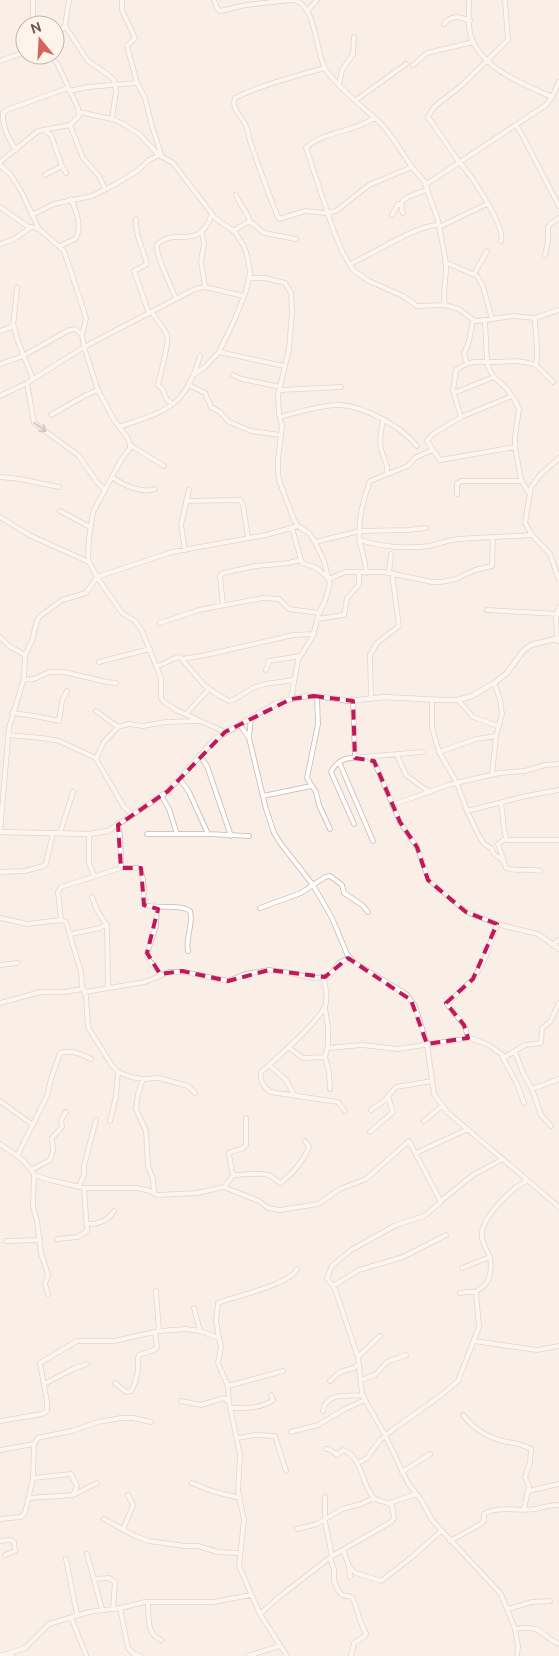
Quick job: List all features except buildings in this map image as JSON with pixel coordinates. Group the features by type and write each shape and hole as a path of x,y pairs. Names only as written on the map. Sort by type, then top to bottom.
{"street":[{"path":"33,0 33,15"},
{"path":"69,0 65,26 88,62 108,74 114,80 112,119"},
{"path":"122,0 122,10 135,38 127,46 137,83 145,98 161,156"},
{"path":"214,0 216,8 220,11 264,2 296,0 307,11 316,35 324,68 389,134 426,187 439,226 446,262 445,304"},
{"path":"307,11 317,0"},
{"path":"469,0 470,35 487,61 508,77 552,97"},
{"path":"501,241 501,233 495,218 465,168 428,117 434,107 462,85 508,40 505,0"},
{"path":"444,24 449,19 460,17 470,21"},
{"path":"339,85 342,70 353,54 354,37"},
{"path":"413,65 427,54 473,42"},
{"path":"0,61 15,56"},
{"path":"356,100 406,64"},
{"path":"58,65 79,112 78,116 70,126 43,130 31,136 0,164 17,185 39,229 60,246 68,260 86,319 82,335 84,347 98,390 130,445 94,512 90,527 89,562 122,613 138,625 157,666 161,679 162,699 168,705 224,732"},
{"path":"324,68 248,92 235,98 234,104 247,128 249,139 279,219 305,211 328,212 340,209 369,185 412,167"},
{"path":"392,216 398,204 401,204 405,198 426,187 459,162 546,105 558,88 559,82"},
{"path":"16,150 7,135 3,122 2,113 9,109 68,90 137,83"},
{"path":"79,112 112,119 135,131 161,156 173,163 212,214 233,230 244,246 248,259 249,278 244,296 219,352 205,367 193,375"},
{"path":"374,118 349,130 336,132 312,142 306,148 343,253 353,270 369,281 403,296 417,306 445,304 459,309 472,320 485,321 514,316 535,318 559,310"},
{"path":"70,126 82,158 99,176 105,189"},
{"path":"516,126 559,206"},
{"path":"43,130 51,135 66,173"},
{"path":"32,215 54,204 92,196 126,178 149,160 161,156"},
{"path":"44,175 62,166"},
{"path":"236,194 238,202 246,210 250,222 264,233 296,239"},
{"path":"60,246 75,239 78,231 79,224 71,199"},
{"path":"401,204 403,213"},
{"path":"350,264 407,235 423,228 439,226 486,204"},
{"path":"0,206 30,228 39,229"},
{"path":"176,299 157,253 157,245 164,240 190,237 202,233 212,214"},
{"path":"545,255 548,242 548,227 559,218"},
{"path":"136,219 138,236 147,264 134,271 151,312 164,330 169,341 158,385 163,390 167,400 173,404"},
{"path":"233,230 244,223 250,222"},
{"path":"0,244 14,239 30,228"},
{"path":"202,233 204,244 201,261 205,287"},
{"path":"474,274 487,251"},
{"path":"446,262 477,276 483,286 492,320"},
{"path":"249,278 275,280 285,283 289,288 292,312 289,349 280,388 282,435 278,459 279,480 294,520 315,542 329,579 328,591 317,619 314,634 297,662 291,699"},
{"path":"0,396 27,383 84,347 195,289 205,287 244,296"},
{"path":"17,288 14,326 32,380"},
{"path":"535,318 535,339 538,350 536,365"},
{"path":"467,363 464,354 469,341 472,320"},
{"path":"485,321 486,361 494,377 512,396 519,410 514,437 515,447 521,481 529,493"},
{"path":"0,331 14,326"},
{"path":"0,364 23,356 69,330 75,329 82,335"},
{"path":"219,352 284,366"},
{"path":"119,427 150,416 173,404 189,385 200,356"},
{"path":"461,417 454,393 454,382 456,370 467,363 517,360 536,365 553,382"},
{"path":"233,375 280,388 341,387"},
{"path":"454,393 494,377"},
{"path":"27,383 34,423 78,454 97,482 105,490"},
{"path":"189,385 205,393 211,407 220,412 229,422 251,431 282,435"},
{"path":"51,415 98,390"},
{"path":"512,396 461,417 429,437 427,441 441,460 515,447"},
{"path":"280,417 321,407 340,405 362,410 383,420 405,434 417,446"},
{"path":"383,420 380,434 381,447 388,466 387,474"},
{"path":"130,445 164,466"},
{"path":"366,573 360,531 362,508 369,483 371,480 408,466 416,458 432,450"},
{"path":"559,458 537,478 529,493 525,522 532,535 550,554 559,580"},
{"path":"0,477 20,479 59,488"},
{"path":"112,477 144,491 156,489"},
{"path":"457,494 457,484 461,480 521,481"},
{"path":"185,550 181,525 189,490"},
{"path":"186,501 241,501 248,538"},
{"path":"60,511 90,527"},
{"path":"0,517 29,536 89,562"},
{"path":"298,526 165,554 97,577 86,593 63,599 39,618 32,641 25,655 23,680 12,713 8,735 0,832 89,834 105,832 162,795 180,779 214,739 264,709 291,699 317,696 353,701 384,697 458,700 472,696 507,673 529,647 558,640 559,607"},
{"path":"292,528 300,560 304,564 317,568 329,579"},
{"path":"315,542 360,531 426,528"},
{"path":"360,540 384,545 415,547 430,546 454,540 532,535"},
{"path":"329,579 344,572 390,573 437,583 456,579 470,571 491,567 494,561 493,538"},
{"path":"370,699 370,655 377,643 399,626 390,573 391,554"},
{"path":"223,605 220,576 223,573 300,560"},
{"path":"317,619 344,614 347,598 359,585 359,573"},
{"path":"160,623 188,613 254,599 274,598 280,600 290,609 319,613"},
{"path":"487,610 558,614"},
{"path":"157,666 168,663 174,658 180,657 182,659 206,655 298,634 314,634"},
{"path":"0,637 9,646 25,655"},
{"path":"99,662 150,649"},
{"path":"266,670 268,661 300,656"},
{"path":"182,659 196,677 224,699 231,700 253,688 266,684 294,680"},
{"path":"23,680 34,679 48,672 64,672 116,683"},
{"path":"492,775 496,736 502,711 494,683"},
{"path":"186,714 209,689"},
{"path":"12,713 59,720 62,701 67,691"},
{"path":"317,696 318,724 308,781 316,792 319,805 330,829"},
{"path":"432,700 432,728 439,752 457,783 467,811 484,844 491,848 494,854 502,860"},
{"path":"458,700 473,716 498,726"},
{"path":"353,701 355,758"},
{"path":"96,711 118,727"},
{"path":"251,718 249,738 266,812 278,840 313,885 332,918 350,957 355,963 406,994 411,1000 418,1013 427,1044 435,1096 442,1106 559,1207"},
{"path":"96,758 103,743 118,727 129,724 143,726 166,722 202,720"},
{"path":"240,725 249,738"},
{"path":"8,735 59,741 96,758 124,807 132,814"},
{"path":"439,752 466,742 496,736"},
{"path":"354,824 331,773 339,762 342,759 422,752"},
{"path":"199,755 207,766 231,836"},
{"path":"396,755 406,775 429,792"},
{"path":"368,757 374,761 404,829 418,847 429,880 467,912 497,924 538,934 559,949"},
{"path":"339,762 373,841"},
{"path":"392,805 457,783 559,764"},
{"path":"180,779 189,792 208,834"},
{"path":"263,796 311,786"},
{"path":"467,811 559,790"},
{"path":"60,833 73,792"},
{"path":"162,795 169,809 177,834"},
{"path":"501,803 506,838"},
{"path":"118,825 122,839 120,850 121,868"},
{"path":"0,872 24,871 44,866 52,833"},
{"path":"89,834 89,863 94,876"},
{"path":"147,834 249,836"},
{"path":"506,838 519,841 559,840"},
{"path":"506,838 498,844 502,860 507,869 531,869 540,872"},
{"path":"60,920 58,902 60,888 66,884 121,868 139,868 143,881 143,904 157,908 188,909 192,916 187,938 188,951"},
{"path":"260,908 301,893 325,877 332,877 342,884 344,893 362,905 368,912"},
{"path":"92,896 97,910 106,924 108,987"},
{"path":"157,908 156,926 147,953 160,974"},
{"path":"0,918 27,924 60,920 66,922 81,972 88,1027 111,1064 118,1072 131,1077 143,1079 159,1078 188,1086 194,1093"},
{"path":"71,934 100,928 106,924"},
{"path":"468,1038 465,1026 447,1004 473,979 484,961 497,924"},
{"path":"554,946 559,940"},
{"path":"0,1003 40,992 84,991 145,982 160,974 169,972 182,971 228,981 246,974 272,970 313,978 324,977 331,974 339,963 350,957"},
{"path":"0,965 18,963"},
{"path":"324,977 325,1008 328,1026 328,1048 325,1057 329,1072 330,1089"},
{"path":"502,1056 504,1057 514,1052 525,1044 541,1043 542,1028 550,1022 559,1003"},
{"path":"325,1008 260,1074 260,1080 268,1091 276,1094 338,1102 345,1111"},
{"path":"328,1048 362,1044 395,1049 468,1038 488,1045 502,1056 517,1084 524,1103"},
{"path":"288,1047 303,1058 325,1057"},
{"path":"17,1156 47,1096 60,1053 66,1051 80,1053 91,1059"},
{"path":"514,1052 523,1074 532,1089 541,1115 551,1126"},
{"path":"269,1065 286,1080 294,1095"},
{"path":"110,1120 116,1096 118,1072"},
{"path":"143,1079 136,1109 145,1127 148,1166 154,1179 154,1193"},
{"path":"532,1089 559,1079"},
{"path":"371,1110 388,1097 396,1087 432,1081"},
{"path":"370,1132 393,1112 388,1097"},
{"path":"0,1100 33,1125"},
{"path":"424,1121 442,1106"},
{"path":"31,1170 50,1160 53,1151 52,1138 62,1127 62,1118 66,1112"},
{"path":"234,1175 230,1154 231,1152 242,1150 246,1145 246,1118"},
{"path":"78,1186 84,1175 84,1166 96,1120"},
{"path":"416,1153 468,1129"},
{"path":"224,1187 234,1175 265,1174 272,1176 278,1183 282,1183 305,1156 308,1147 305,1141"},
{"path":"0,1144 17,1156 34,1174 84,1188 137,1188 163,1196 224,1187 259,1201 268,1208 280,1210 319,1203 340,1190 366,1179 408,1141 442,1200"},
{"path":"503,1159 473,1174 442,1200 437,1207 424,1216 388,1229 351,1250 334,1263 327,1277 333,1286 358,1357 365,1400 386,1436 402,1472 441,1531 499,1591 515,1630 518,1646 517,1656"},
{"path":"34,1174 33,1207 37,1221 42,1260 48,1275 45,1284 48,1294"},
{"path":"460,1293 476,1292 487,1284 491,1261 482,1237 485,1222 500,1203 520,1185 528,1181"},
{"path":"57,1238 81,1236 87,1231 84,1188"},
{"path":"88,1224 108,1219 114,1211"},
{"path":"333,1286 359,1270 403,1257 446,1235"},
{"path":"6,1240 40,1240"},
{"path":"462,1268 490,1256"},
{"path":"285,1655 260,1614 239,1568 239,1553 244,1520 238,1491 240,1461 229,1402 228,1386 218,1363 221,1347 216,1322 218,1303 290,1278 297,1270"},
{"path":"115,1383 126,1392 131,1390 135,1384 138,1372 139,1354 154,1350 157,1347 156,1291"},
{"path":"358,1463 367,1458 386,1436 458,1381 474,1341 479,1320 476,1310 476,1292"},
{"path":"194,1308 200,1331"},
{"path":"0,1421 45,1413 47,1409 40,1363 75,1342 114,1341 157,1331 186,1329 200,1331 218,1338"},
{"path":"358,1357 380,1336"},
{"path":"474,1341 537,1350 559,1346"},
{"path":"361,1380 375,1375 387,1362 406,1355"},
{"path":"44,1384 86,1364"},
{"path":"330,1380 340,1372 354,1368 359,1364"},
{"path":"228,1386 283,1371"},
{"path":"231,1408 250,1408 269,1403 273,1400 271,1395"},
{"path":"323,1411 325,1403 336,1396 363,1395"},
{"path":"181,1401 199,1405 224,1398 229,1402"},
{"path":"291,1432 318,1425 365,1400"},
{"path":"463,1415 470,1424 489,1437 530,1449 530,1463 525,1477 528,1491 524,1509"},
{"path":"0,1518 12,1519 23,1516 33,1478 34,1444 38,1438 72,1431 98,1422 132,1418 151,1422"},
{"path":"237,1438 256,1435 275,1436 286,1471"},
{"path":"0,1450 34,1444"},
{"path":"326,1449 337,1455 345,1450 358,1463 366,1486 374,1498 390,1503 416,1494"},
{"path":"402,1472 430,1454"},
{"path":"33,1478 71,1474 77,1486 73,1495"},
{"path":"29,1498 73,1495 97,1482"},
{"path":"192,1483 212,1491 240,1498"},
{"path":"528,1491 559,1484"},
{"path":"123,1530 133,1505 128,1495"},
{"path":"325,1497 324,1519 334,1569 335,1585 342,1595 352,1597 366,1633 365,1636 354,1643 350,1656"},
{"path":"297,1529 317,1524 342,1509 374,1498"},
{"path":"260,1614 331,1557 392,1521 394,1516 390,1503"},
{"path":"450,1541 481,1524 486,1512 535,1509 548,1505 559,1506"},
{"path":"104,1519 135,1536 149,1541 198,1546 218,1552 239,1553"},
{"path":"349,1567 356,1573 380,1581 412,1558 441,1531"},
{"path":"0,1541 11,1540 14,1542 15,1551 5,1555"},
{"path":"344,1550 350,1577"},
{"path":"87,1554 102,1609"},
{"path":"66,1559 77,1615"},
{"path":"94,1579 110,1578 115,1582 113,1609"},
{"path":"0,1655 10,1655 25,1648 49,1624 102,1609 120,1608 148,1602 213,1602 251,1595"},
{"path":"508,1609 532,1602 550,1601"},
{"path":"148,1602 151,1631 157,1639 161,1640"},
{"path":"120,1608 128,1648 134,1654 140,1656"},
{"path":"71,1617 86,1655"},
{"path":"515,1630 540,1629 559,1644"},
{"path":"248,1656 280,1646"}],"highlighted area":[{"path":"314,696 353,701 355,758 374,761 400,822 417,847 428,880 466,912 497,924 473,979 446,1003 464,1025 468,1038 427,1044 411,1000 348,958 325,977 269,970 228,981 182,971 160,974 147,953 158,909 144,905 141,868 121,868 118,825 168,791 225,732 291,699"}]}
